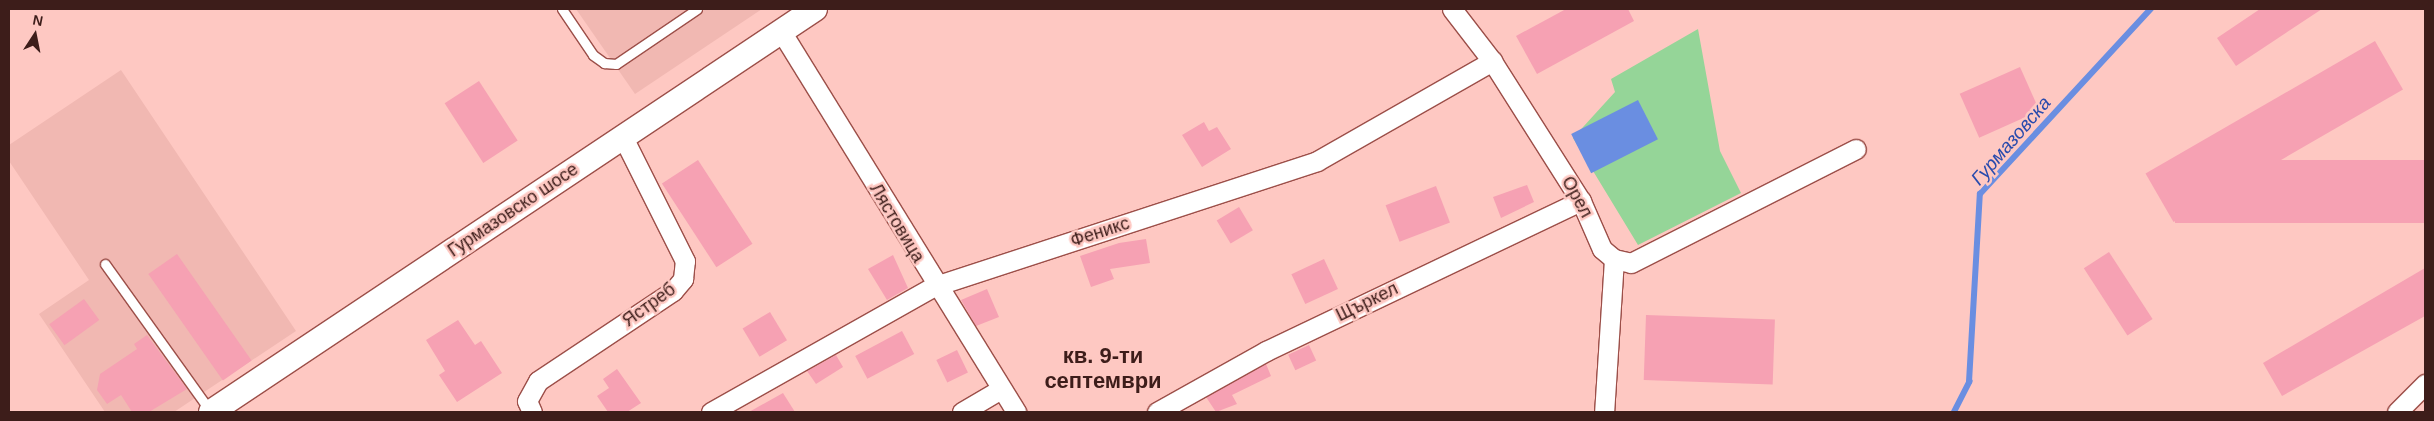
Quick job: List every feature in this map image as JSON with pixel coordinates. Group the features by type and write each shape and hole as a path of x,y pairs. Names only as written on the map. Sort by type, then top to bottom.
{"street":[{"name":"Гурмазовско шосе","path":"211,412 815,9"},
{"name":"Орел","path":"1452,9 1492,61 1582,201 1602,249 1614,259"},
{"name":"Лястовица","path":"781,31 935,286 1016,412"},
{"name":"Феникс","path":"711,412 935,286 1317,161 1492,61"},
{"name":"Ястреб","path":"532,412 527,401 538,381 673,291 683,279 685,261 623,137"},
{"path":"1604,412 1614,259 1631,263 1856,149"},
{"name":"Щъркел","path":"1157,412 1266,351 1582,201"},
{"path":"2396,412 2425,384"},
{"path":"962,412 1001,389"}],"lane":[{"path":"562,9 592,55 604,63 616,64 697,9"},
{"path":"106,264 211,412"}],"shaded area":[{"path":"576,9 762,9 635,94"},
{"path":"121,70 296,331 174,412 105,412 39,314 89,280 9,161 9,145"}],"green space":[{"path":"1698,29 1720,151 1741,193 1638,245 1573,138 1615,92 1611,79"}],"water":[{"path":"1638,100 1658,139 1591,173 1571,134"}],"building":[{"path":"1566,9 1628,9 1634,21 1537,74 1516,36"},
{"path":"2260,9 2322,9 2236,66 2217,38"},
{"path":"2375,41 2403,89 2174,222 2146,174"},
{"path":"2020,67 2040,111 1979,138 1960,94"},
{"path":"479,81 518,141 483,163 445,103"},
{"path":"1204,122 1209,131 1217,127 1231,149 1202,167 1182,135"},
{"path":"698,160 752,244 716,267 662,183"},
{"path":"2175,160 2425,160 2425,223 2175,223"},
{"path":"1527,185 1534,202 1501,218 1493,197"},
{"path":"1436,186 1450,222 1400,242 1386,205"},
{"path":"1239,207 1253,230 1231,244 1217,220"},
{"path":"1146,239 1150,263 1110,269 1114,279 1091,287 1080,256 1119,243"},
{"path":"2109,252 2153,319 2127,335 2084,268"},
{"path":"177,254 252,360 223,381 148,274"},
{"path":"893,255 908,288 887,300 868,269"},
{"path":"1324,259 1338,289 1305,304 1291,274"},
{"path":"2425,268 2425,316 2282,396 2263,363"},
{"path":"987,289 999,317 976,326 961,300"},
{"path":"84,299 99,320 64,345 49,324"},
{"path":"770,312 787,340 760,357 743,328"},
{"path":"1646,315 1775,320 1773,384 1644,380"},
{"path":"458,320 475,345 481,341 502,373 457,402 439,375 445,371 426,340"},
{"path":"902,331 914,354 867,379 855,356"},
{"path":"147,335 187,389 149,412 132,412 121,395 107,404 97,390 100,374 137,349 134,344"},
{"path":"1309,345 1316,360 1295,370 1288,355"},
{"path":"957,350 968,372 947,383 936,360"},
{"path":"836,355 843,367 816,384 807,371"},
{"path":"1266,364 1271,376 1232,395 1237,404 1216,412 1206,397"},
{"path":"617,369 641,403 627,412 608,412 597,396 609,388 603,379"},
{"path":"783,393 795,412 749,412"}],"waterway":[{"name":"Гурмазовска","path":"1954,412 1969,382 1980,194 2151,9"}],"district":[{"name":"кв. 9-ти септември","path":"1103,368"}]}
